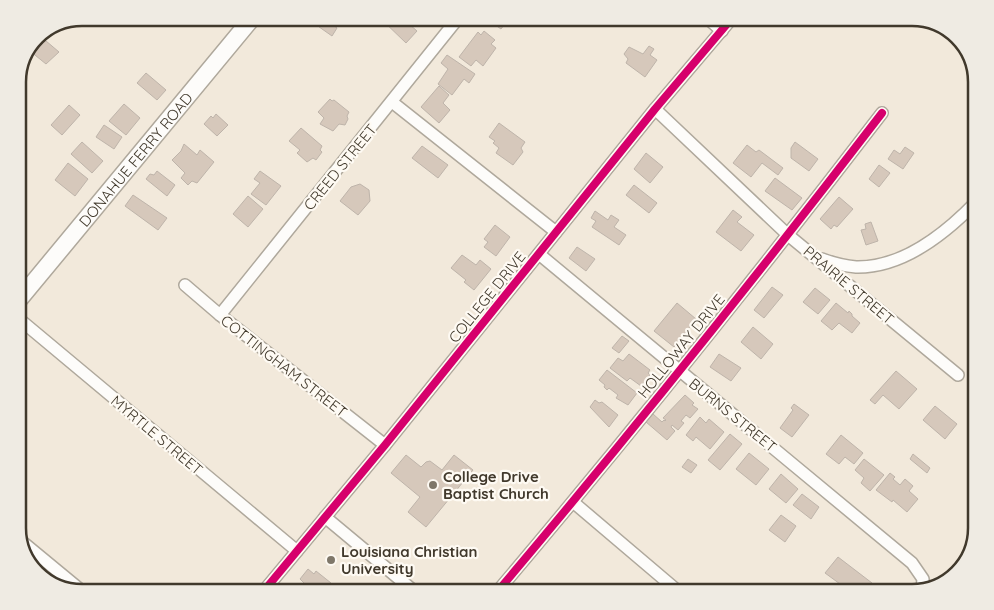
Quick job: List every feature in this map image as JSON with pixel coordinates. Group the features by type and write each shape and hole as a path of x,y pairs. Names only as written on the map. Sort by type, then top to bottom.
{"main road":[{"name":"DONAHUE FERRY ROAD","path":"26,292 246,26"}],"street":[{"name":"CREED STREET","path":"220,315 453,26"},
{"path":"717,26 722,30"},
{"name":"COLLEGE DRIVE","path":"269,584 385,445 655,109 725,26"},
{"path":"392,102 556,232"},
{"name":"PRAIRIE STREET","path":"655,109 788,235 958,376"},
{"name":"HOLLOWAY DRIVE","path":"504,584 573,502 788,235 882,113"},
{"path":"815,257 855,267 891,262 909,254 939,236 968,210"},
{"name":"BURNS STREET","path":"539,254 912,562 921,583"},
{"name":"COTTINGHAM STREET","path":"185,285 220,315 385,445"},
{"name":"MYRTLE STREET","path":"26,325 296,552"},
{"path":"573,502 670,584"},
{"path":"325,517 405,584"},
{"path":"30,548 71,582"}],"building":[{"path":"318,26 334,26 337,28 332,36"},
{"path":"388,26 411,26 417,31 406,43"},
{"path":"484,31 495,40 491,44 496,48 483,66 476,60 471,66 459,57 478,32 481,35"},
{"path":"46,41 59,52 46,64 34,54"},
{"path":"649,46 654,49 650,55 657,60 645,77 626,63 628,59 624,54 629,47 643,54"},
{"path":"447,55 475,74 469,83 464,79 452,95 438,84 448,69 441,63"},
{"path":"146,73 166,90 157,100 137,83"},
{"path":"439,86 449,95 443,103 450,110 439,123 421,107"},
{"path":"330,99 349,112 345,125 339,124 333,131 320,124 324,118 318,112"},
{"path":"124,104 140,118 126,135 109,121"},
{"path":"69,105 80,115 62,135 51,125"},
{"path":"216,114 228,125 217,136 204,124 211,116 213,118"},
{"path":"499,123 525,142 521,148 523,152 513,165 496,153 499,148 493,143 495,141 489,137"},
{"path":"104,125 122,137 114,149 96,137"},
{"path":"301,128 322,146 320,150 322,152 316,160 313,158 307,162 297,153 300,150 289,141"},
{"path":"82,142 103,161 92,173 71,154"},
{"path":"795,142 818,159 809,171 791,158 791,148"},
{"path":"184,144 197,155 200,150 214,162 197,183 192,181 188,185 181,178 185,173 172,160 181,151"},
{"path":"747,145 756,152 759,150 783,168 778,175 762,163 751,177 733,163"},
{"path":"422,146 448,165 438,178 412,158"},
{"path":"905,147 914,153 903,169 888,159 894,150 900,154"},
{"path":"646,153 663,167 650,183 634,169"},
{"path":"68,163 88,179 75,196 55,180"},
{"path":"879,165 890,173 879,187 869,179"},
{"path":"157,171 175,185 167,196 146,179 150,174 154,175"},
{"path":"260,171 281,186 266,205 251,194 260,183 254,179"},
{"path":"775,178 802,198 792,210 765,191"},
{"path":"360,184 369,190 370,201 358,215 340,201 351,187"},
{"path":"634,185 657,203 649,213 626,195"},
{"path":"133,195 167,218 158,230 125,206"},
{"path":"248,196 263,209 248,227 233,214"},
{"path":"839,197 853,209 837,227 834,225 831,229 820,219"},
{"path":"733,210 742,217 737,222 754,235 741,251 716,232"},
{"path":"595,211 608,220 611,215 619,220 614,227 626,235 619,245 592,227 596,221 591,218"},
{"path":"871,222 878,241 866,245 861,230 866,229 865,224"},
{"path":"495,225 510,237 496,256 484,247 488,242 484,239"},
{"path":"577,247 595,259 586,271 569,258"},
{"path":"462,255 476,265 480,260 491,269 474,290 464,282 466,280 451,268"},
{"path":"772,287 783,295 764,318 754,310"},
{"path":"815,288 830,300 818,314 803,302"},
{"path":"677,303 696,319 674,347 654,331"},
{"path":"836,303 848,313 849,311 860,323 852,333 839,323 832,330 821,321"},
{"path":"753,327 773,344 761,359 741,342"},
{"path":"622,336 629,341 619,353 612,348"},
{"path":"629,354 650,370 648,373 650,375 641,386 630,378 627,381 610,368 618,358 623,361"},
{"path":"719,354 741,368 731,381 710,367"},
{"path":"607,370 637,393 628,405 616,398 618,395 609,388 607,390 604,387 605,385 599,380"},
{"path":"896,371 917,389 899,409 883,395 875,404 870,400"},
{"path":"685,395 694,403 692,405 698,409 690,418 686,415 681,421 684,423 678,430 672,425 671,427 675,431 667,440 646,422 653,414 662,422 665,421 663,418"},
{"path":"595,400 599,403 602,402 618,415 609,427 590,407"},
{"path":"794,404 809,415 792,437 780,428 793,410 791,408"},
{"path":"935,406 957,424 945,439 923,420"},
{"path":"700,417 706,423 709,419 724,432 710,449 696,437 693,441 686,435"},
{"path":"730,434 742,444 720,470 708,460"},
{"path":"841,435 863,453 854,464 845,457 839,464 826,454"},
{"path":"749,453 769,469 756,485 736,469"},
{"path":"913,454 930,468 927,473 910,459"},
{"name":"College Drive Baptist Church","path":"406,455 421,467 430,461 442,470 454,455 473,470 426,527 408,512 420,497 391,473"},
{"path":"688,459 697,465 691,473 682,467"},
{"path":"864,459 884,475 870,491 861,483 864,478 855,470"},
{"path":"890,473 895,477 893,479 900,485 905,479 913,486 909,491 918,499 907,512 893,500 892,502 876,490"},
{"path":"781,474 798,489 786,503 769,489"},
{"path":"802,494 819,507 811,519 793,505"},
{"path":"781,515 796,526 785,542 769,530"},
{"path":"838,557 872,583 840,584 825,573"},
{"path":"308,569 314,574 316,571 331,583 303,584 300,579"}],"cycle path":[{"path":"270,584 385,445 655,109 725,26"},
{"path":"504,584 692,355 882,113"}],"place":[{"name":"College Drive Baptist Church","path":"433,485"},
{"name":"Louisiana Christian University","path":"331,560"}]}
